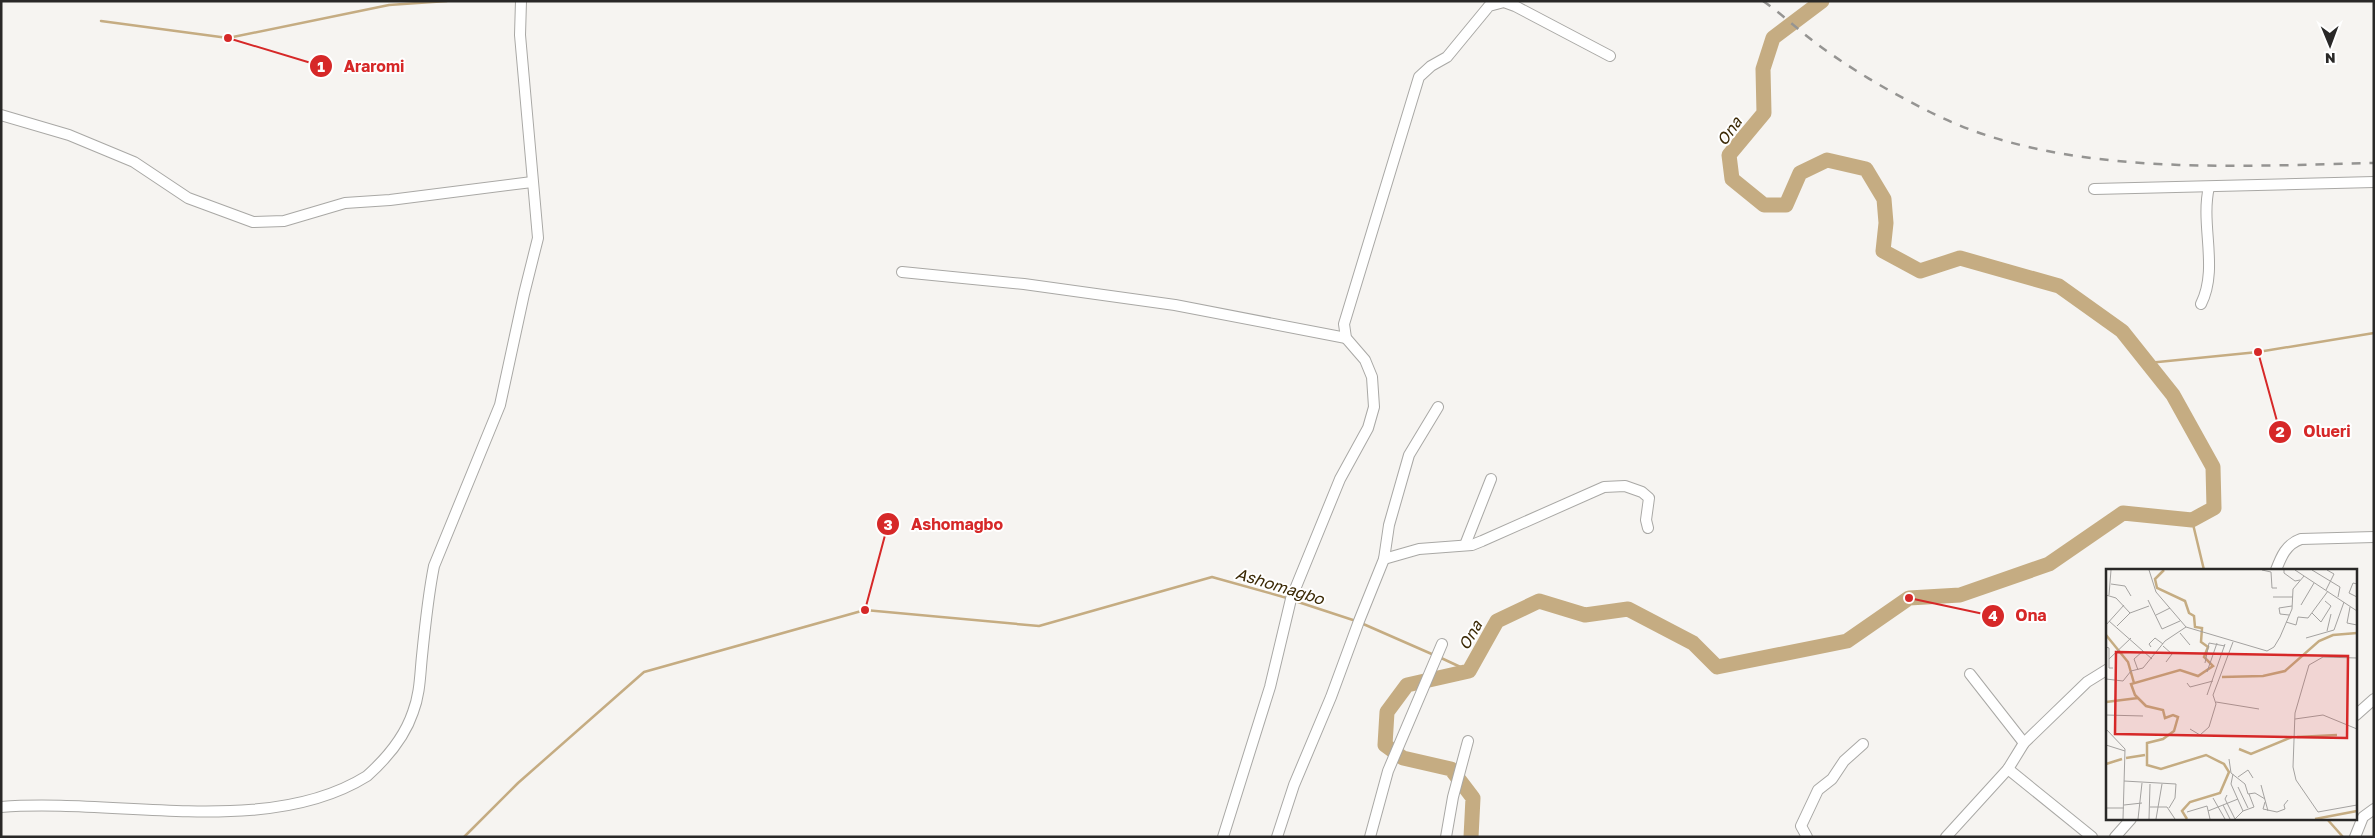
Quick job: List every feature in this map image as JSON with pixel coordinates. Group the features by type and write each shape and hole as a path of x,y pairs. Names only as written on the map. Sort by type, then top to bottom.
{"street":[{"path":"314,810 332,802 358,784 384,760 413,714 418,695 429,594 434,566 500,405 524,294 536,251 538,227 532,182 529,117 520,35 521,1"},
{"path":"1223,837 1270,688 1291,599 1340,479 1368,428 1374,407 1372,376 1364,360 1346,338 1344,324 1416,82 1423,72 1448,57 1490,6 1500,2 1508,2 1610,56"},
{"path":"1,115 70,135 134,162 188,198 253,222 284,221 345,203 390,200 532,182"},
{"path":"2094,189 2374,182"},
{"path":"2201,304 2206,294 2208,275 2209,246 2205,201 2209,187"},
{"path":"902,272 1024,284 1175,304 1346,338"},
{"path":"1277,837 1294,785 1384,559 1389,525 1409,455 1438,407"},
{"path":"1465,545 1491,479"},
{"path":"1384,559 1419,549 1465,545 1482,541 1591,492 1615,485 1634,489 1648,498 1646,520 1648,528"},
{"path":"2276,569 2286,549 2301,539 2374,538"},
{"path":"1370,837 1388,771 1442,644"},
{"path":"1946,837 2008,769 2024,743 2087,682 2106,670"},
{"path":"1970,674 2024,743"},
{"path":"2358,713 2374,700"},
{"path":"1446,837 1453,797 1468,741"},
{"path":"1807,837 1801,826 1813,798 1818,790 1832,779 1844,761 1863,744"},
{"path":"2008,769 2092,837"},
{"path":"1,807 85,810 196,822"},
{"path":"2355,837 2363,817 2374,809"},
{"path":"2115,837 2131,820"}],"waterway":[{"path":"101,21 228,38 389,5 447,1"},
{"name":"Ona","path":"1471,837 1473,798 1451,769 1403,758 1385,745 1387,712 1407,685 1469,671 1497,621 1539,601 1585,615 1628,609 1693,643 1717,667 1847,641 1909,598 1960,595 2049,564 2123,513 2192,520 2214,508 2213,467 2173,395 2122,331 2059,286 1960,258 1920,271 1883,251 1886,223 1884,199 1866,169 1827,160 1800,173 1786,205 1764,205 1732,179 1729,155 1764,113 1763,69 1773,38 1822,1"},
{"path":"2148,363 2258,352 2374,333"},
{"path":"2192,520 2204,569"},
{"name":"Ashomagbo","path":"464,837 518,783 644,672 865,610 1039,626 1212,577 1287,598"},
{"name":"Ashomagbo","path":"1292,600 1356,621"},
{"name":"Ashomagbo","path":"1361,623 1434,655"},
{"name":"Ashomagbo","path":"1439,657 1469,671"},
{"path":"2328,820 2343,837"}],"railway":[{"path":"1763,1 1837,58 1898,96 1930,112 1981,133 2034,148 2090,158 2205,166 2374,163"}],"place":[{"name":"Araromi","path":"228,38"},
{"name":"Olueri","path":"2258,352"},
{"name":"Ona","path":"1909,598"},
{"name":"Ashomagbo","path":"865,610"}]}
